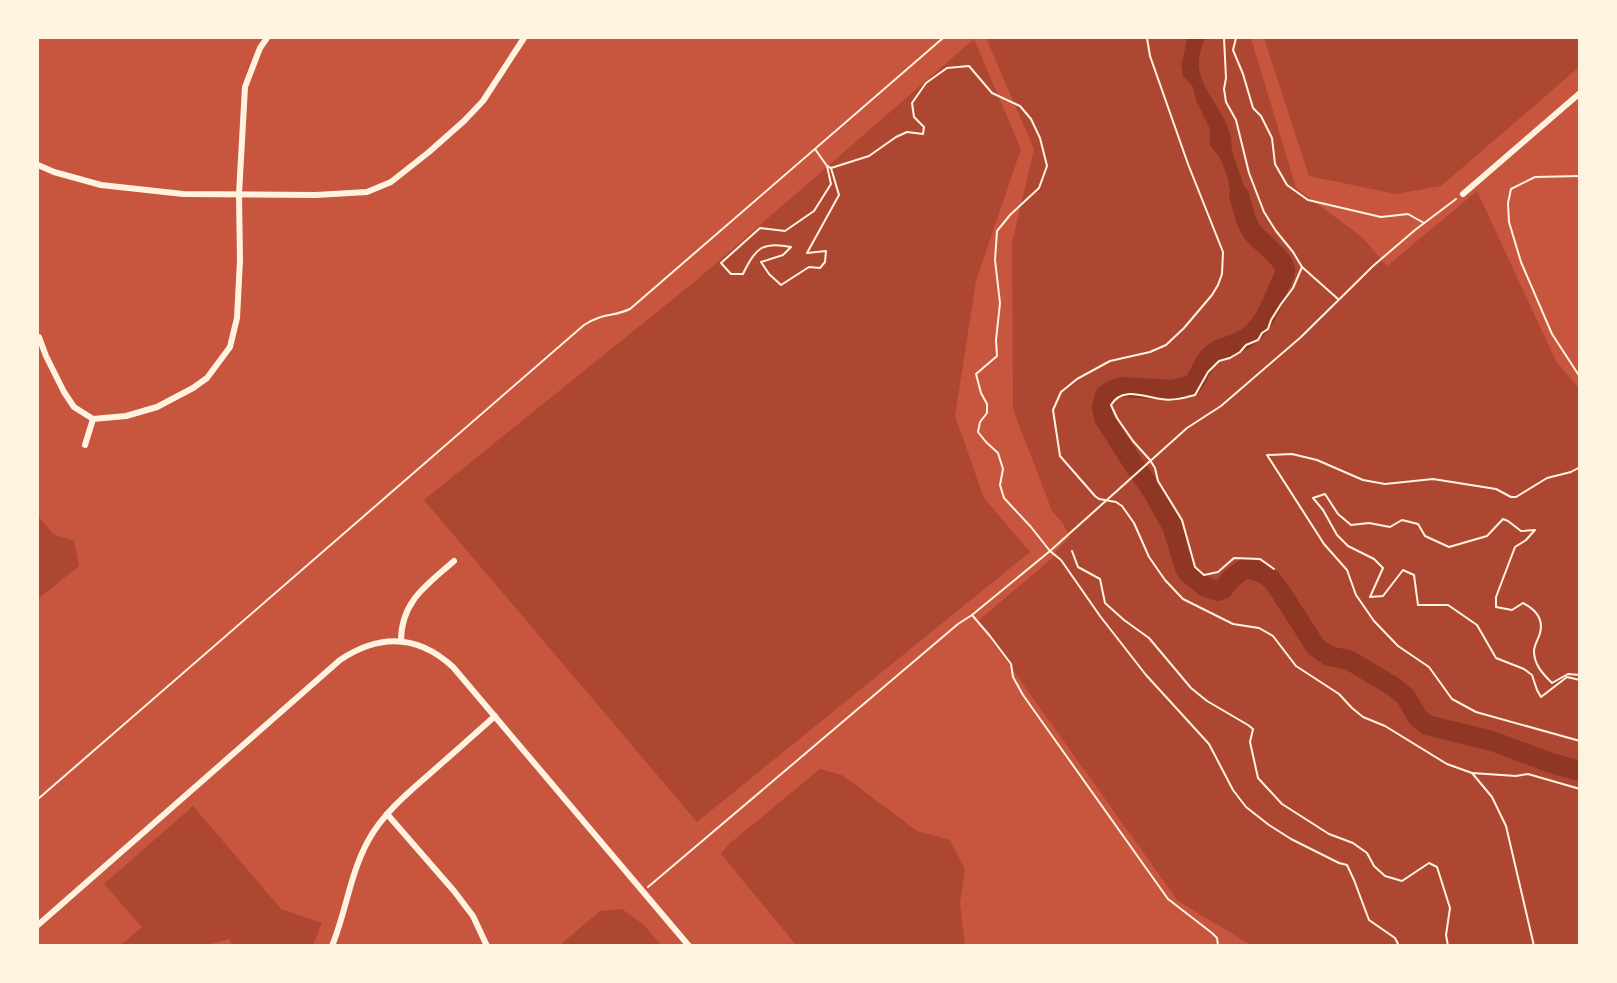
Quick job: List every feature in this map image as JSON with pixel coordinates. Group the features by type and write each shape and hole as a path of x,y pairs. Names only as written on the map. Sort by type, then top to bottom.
{"street":[{"path":"39,337 64,392 74,407 93,419 126,416 157,407 207,378 230,347 237,318 240,260 239,194 245,87 260,48 267,38"},
{"path":"38,165 54,172 101,185 183,194 316,195 367,192 391,182 456,129 483,101 524,38"},
{"path":"1463,194 1580,93"},
{"path":"85,445 93,419"},
{"path":"401,641 403,620 411,602 454,561"},
{"path":"38,925 340,660 368,645 401,641 424,647 453,667 689,945"},
{"path":"332,945 359,859 368,841 387,814 401,798 495,716"},
{"path":"387,814 474,916 487,945"}],"path":[{"path":"38,799 584,326 598,317 630,309 944,38"},
{"path":"1147,38 1150,56 1188,164 1223,252 1222,274 1212,295 1166,345 1150,352 1110,361 1077,379 1060,392 1053,410 1060,456 1095,496 1122,506 1134,523 1149,557 1165,580 1183,599 1233,624 1259,628 1273,636 1296,666 1339,694 1363,717 1385,726 1447,764 1472,773 1516,776 1528,774 1580,789"},
{"path":"1224,38 1226,102 1236,120 1249,173 1264,212 1302,267 1338,300"},
{"path":"1236,38 1233,50 1253,108 1262,116 1272,138 1275,164 1287,185 1308,200 1381,217 1408,214 1424,223"},
{"path":"827,166 831,168 869,156 907,132 923,134 924,127 914,117 912,103 926,83 947,68 969,66 992,93 1020,106 1031,119 1040,138 1047,166 1039,188 1010,215 997,231 995,260 1000,303 996,340 997,356 976,374 981,393 987,404 987,413 980,422 978,432 998,453 1003,469 1000,485 1004,498 1050,551 1069,569 1100,616 1146,675 1209,744 1233,790 1246,807 1291,839 1347,865 1369,920 1395,938 1399,945"},
{"path":"814,149 827,166 831,184 814,211 785,231 760,228 721,263 731,274 742,274 758,250 775,244 791,247 783,255 761,262 769,274 781,285 809,267 820,268 825,262 826,251 807,253 839,195 831,168"},
{"path":"1580,176 1535,177 1511,189 1508,203 1509,222 1521,262 1552,334 1580,377"},
{"path":"643,891 958,624 1050,551 1187,428 1221,406 1300,337 1373,266 1463,194"},
{"path":"1274,569 1260,559 1246,558 1234,558 1218,572 1204,574 1195,567 1182,520 1158,481 1155,468 1117,418 1112,405 1116,398 1125,394 1139,394 1162,399 1180,399 1195,395 1208,372 1219,361 1240,352 1246,345 1258,340 1268,329 1281,304 1290,294 1302,267"},
{"path":"1580,467 1571,472 1547,478 1511,498 1496,489 1433,479 1385,484 1363,480 1317,460 1292,454 1267,455 1324,544 1347,570 1356,595 1374,621 1398,646 1429,667 1452,699 1476,712 1580,741"},
{"path":"1580,675 1568,674 1552,683 1538,668 1534,650 1541,630 1541,620 1533,608 1523,603 1512,610 1496,607 1496,597 1515,547 1535,530 1521,531 1503,519 1487,536 1449,547 1425,536 1418,524 1402,520 1390,527 1369,523 1351,525 1338,514 1325,494 1313,498 1323,510 1337,535 1348,546 1374,559 1383,568 1370,597 1383,596 1403,570 1414,575 1418,605 1448,604 1477,625 1496,658 1524,669 1532,675 1540,697 1567,677 1580,680"},
{"path":"1072,552 1078,567 1100,579 1105,603 1149,638 1191,688 1207,701 1253,729 1250,742 1258,777 1282,804 1329,834 1353,843 1367,854 1374,866 1385,876 1402,881 1429,863 1437,867 1450,908 1446,935 1448,945"},
{"path":"972,615 1011,664 1013,678 1023,695 1168,899 1212,933 1218,945"},
{"path":"1472,773 1492,797 1506,826 1534,945"}],"shaded area":[{"path":"986,38 1251,38 1296,188 1362,237 1387,266 1477,191 1556,361 1579,389 1579,945 1251,945 1178,901 978,621 1057,554 1055,552 1070,537 1062,522 1052,511 1013,409 1012,243 1034,149"},
{"path":"1187,38 1206,38 1200,53 1201,78 1220,111 1231,137 1232,151 1245,191 1246,219 1237,207 1220,158 1210,145 1210,129 1196,100 1193,87 1183,76 1181,63"},
{"path":"1264,38 1579,38 1579,67 1441,186 1396,194 1309,176"},
{"path":"974,39 1021,149 976,281 955,416 984,498 1030,552 697,822 424,500 699,278"},
{"path":"38,516 53,534 74,541 79,566 38,599"},
{"path":"820,769 842,775 917,831 950,840 965,869 960,903 965,945 796,945 721,854 729,844"},
{"path":"193,806 281,909 322,923 313,945 232,945 229,939 206,945 121,945 142,927 104,884"},
{"path":"622,909 644,925 661,945 560,945 600,911"}],"waterway":[{"path":"1239,195 1246,221 1251,230 1285,267 1284,276 1261,323 1245,339 1212,354 1192,385 1173,390 1121,387 1105,395 1102,407 1104,418 1153,492 1172,526 1185,568 1206,587 1218,591 1244,569 1262,573 1271,579 1280,591 1316,647 1329,656 1349,660 1394,687 1406,697 1418,718 1427,725 1492,741 1580,771"}]}
